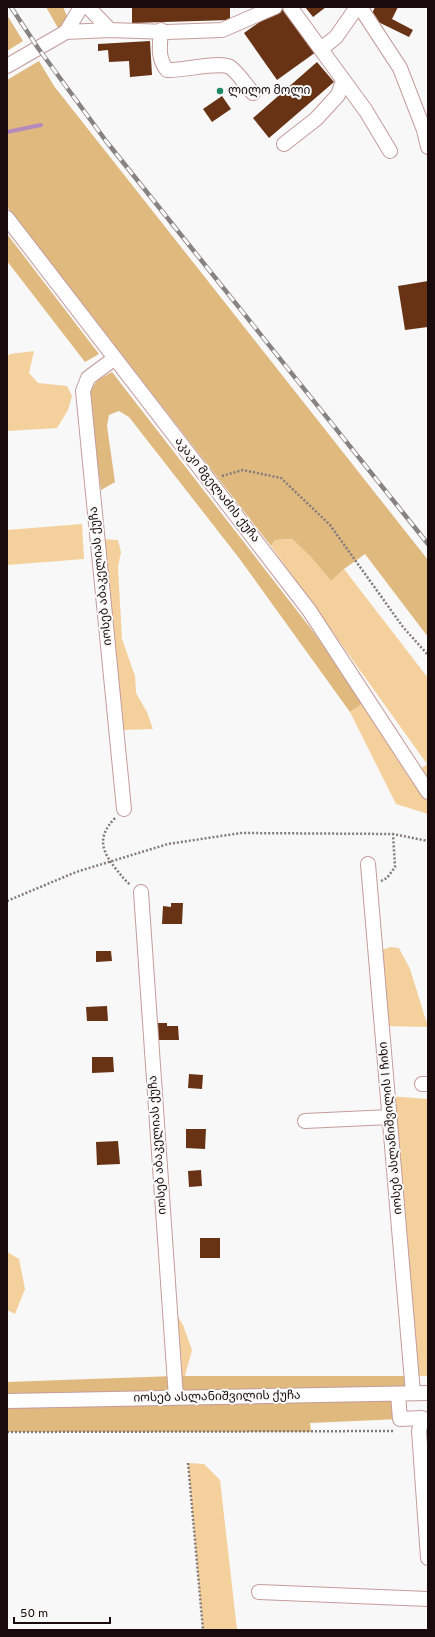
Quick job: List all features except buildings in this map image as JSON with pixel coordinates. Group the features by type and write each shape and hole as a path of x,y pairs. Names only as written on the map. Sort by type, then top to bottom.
{"street":[{"path":"66,32 81,7"},
{"path":"88,7 110,30"},
{"path":"7,66 66,32 110,30 222,30 275,7"},
{"path":"290,7 366,111 390,151"},
{"path":"321,49 336,37 358,7 400,68 424,130 428,147"},
{"path":"161,30 161,63 167,70 182,70 220,65 230,67 253,94"},
{"path":"284,144 316,119 338,95 343,81"},
{"name":"აკაკი მგელაძის ქუჩა","path":"7,218 309,610 428,792"},
{"name":"იოსებ აბაკელიას ქუჩა","path":"114,358 88,378 83,391 124,809"},
{"name":"იოსებ ასლანიშვილის I ჩიხი","path":"368,864 413,1393"},
{"name":"იოსებ აბაკელიას ქუჩა","path":"141,892 176,1398"},
{"path":"305,1121 390,1117"},
{"name":"იოსებ ასლანიშვილის ქუჩა","path":"7,1401 428,1393"},
{"path":"398,1394 400,1419 425,1413"},
{"path":"425,1413 419,1430 428,1558"},
{"path":"259,1592 428,1599"}],"path":[{"path":"210,480 243,470 281,478 330,526 403,628 428,655"},
{"path":"124,809 108,826 103,838 105,855 129,884 141,892"},
{"path":"7,901 76,872 168,844 241,833 393,834 428,842"},
{"path":"370,886 387,878 395,867 393,834"},
{"path":"7,1432 396,1431"},
{"path":"188,1463 203,1630"}],"shaded area":[{"path":"46,7 63,7 69,21 58,28"},
{"path":"7,15 23,41 7,51"},
{"path":"39,61 54,86 428,560 428,637 365,554 344,569 331,581 310,556 292,539 275,540 271,546 9,210 7,206 7,80"},
{"path":"7,234 99,354 85,362 7,261"},
{"path":"34,351 29,373 38,383 67,386 72,396 68,410 57,428 7,431 7,357 10,354"},
{"path":"112,372 315,634 363,703 350,712 239,558 129,417 119,411 109,415 107,426 115,482 101,490 90,408 90,390 98,380"},
{"path":"82,524 84,559 7,565 7,530"},
{"path":"103,539 118,540 121,552 118,567 122,639 135,676 136,693 147,712 153,729 122,730"},
{"path":"292,539 310,556 331,581 344,569 428,678 428,814 396,804 350,712 363,703 409,778 427,764 271,546 275,540"},
{"path":"390,947 399,948 410,969 428,1027 382,1026 376,952"},
{"path":"388,1096 428,1099 428,1376 412,1376"},
{"path":"7,1252 19,1259 25,1289 15,1314 7,1310"},
{"path":"169,1302 183,1325 192,1350 185,1376 174,1376"},
{"path":"174,1376 412,1376 413,1393 398,1394 400,1419 310,1423 311,1432 7,1432 7,1382"},
{"path":"188,1463 204,1464 220,1480 237,1630 203,1630"}],"waterway":[{"path":"7,132 41,125"}],"railway":[{"path":"11,7 38,48 106,141 428,544"}],"place":[{"name":"ლილო მოლი","path":"220,91"}]}
